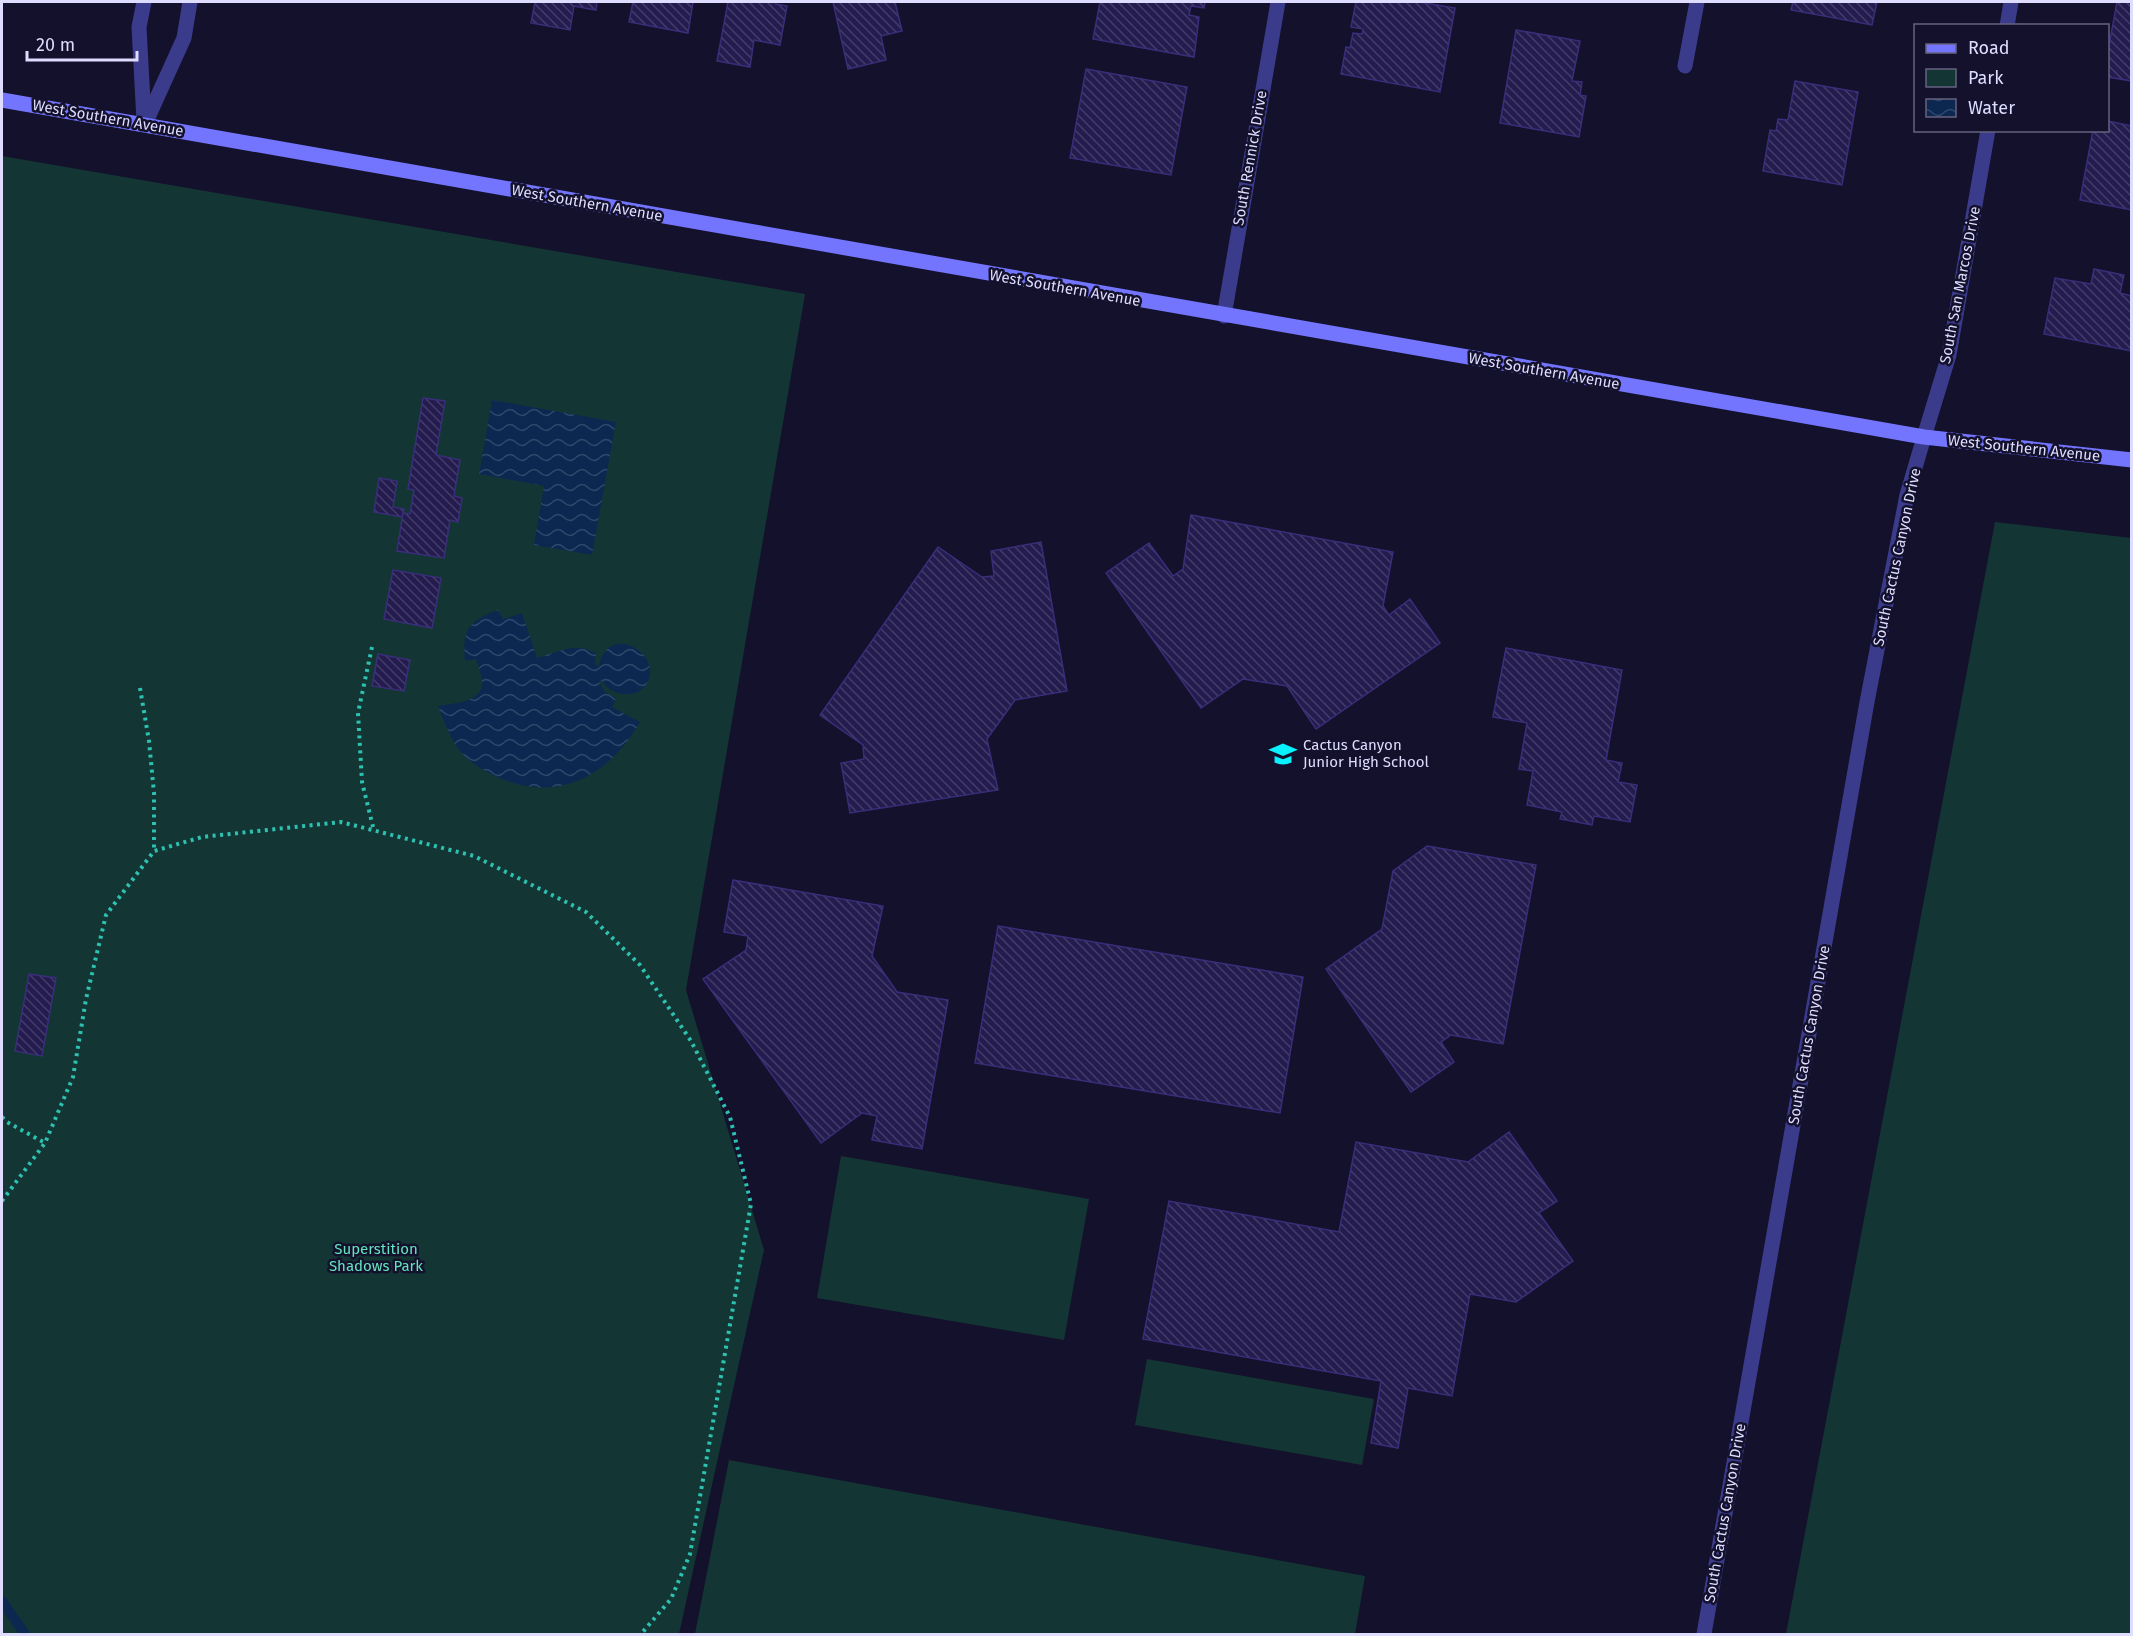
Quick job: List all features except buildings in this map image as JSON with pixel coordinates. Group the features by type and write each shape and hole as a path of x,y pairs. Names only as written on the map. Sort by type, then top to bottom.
{"main road":[{"name":"West Southern Avenue","path":"2,100 1924,437 2132,459"}],"street":[{"path":"144,2 139,27 145,124"},
{"path":"145,124 184,38 190,2"},
{"name":"South Rennick Drive","path":"1224,316 1278,2"},
{"path":"1685,66 1697,2"},
{"path":"2007,24 2011,2"},
{"name":"South San Marcos Drive","path":"1924,437 1949,355 1988,132"},
{"name":"South Cactus Canyon Drive","path":"1704,1635 1867,702 1907,495 1924,437"}],"path":[{"path":"372,647 358,713 362,782 375,831"},
{"path":"140,688 149,741 154,793 154,851"},
{"path":"2,1201 45,1143 73,1077 86,999 106,915 154,851 202,837 341,822 474,856 586,912 640,965 692,1041 730,1117 751,1204 690,1554 671,1599 641,1635"},
{"path":"2,1117 6,1122 45,1143"}],"green space":[{"name":"Superstition Shadows Park","path":"2,156 805,294 686,990 764,1250 679,1634 2,1634"},
{"path":"1995,522 2131,538 2131,1634 1786,1634"},
{"path":"841,1156 1089,1199 1064,1340 817,1298"},
{"path":"1147,1359 1374,1399 1362,1465 1135,1425"},
{"path":"729,1460 1365,1576 1355,1634 695,1634"}],"water":[{"path":"492,400 616,422 592,555 534,545 544,486 479,474"},
{"path":"498,610 503,619 522,613 537,658 567,649 581,648 596,653 595,665 599,666 604,652 613,645 623,644 633,647 648,663 650,674 646,685 632,694 617,693 602,681 599,682 605,692 616,698 612,707 640,722 614,756 599,769 582,779 544,788 524,786 502,779 469,760 450,735 438,706 466,701 481,690 482,680 476,659 465,661 466,634 480,618"}],"waterway":[{"path":"2,1601 25,1634"}],"place":[{"name":"Cactus Canyon Junior High School","path":"1283,754"}]}
